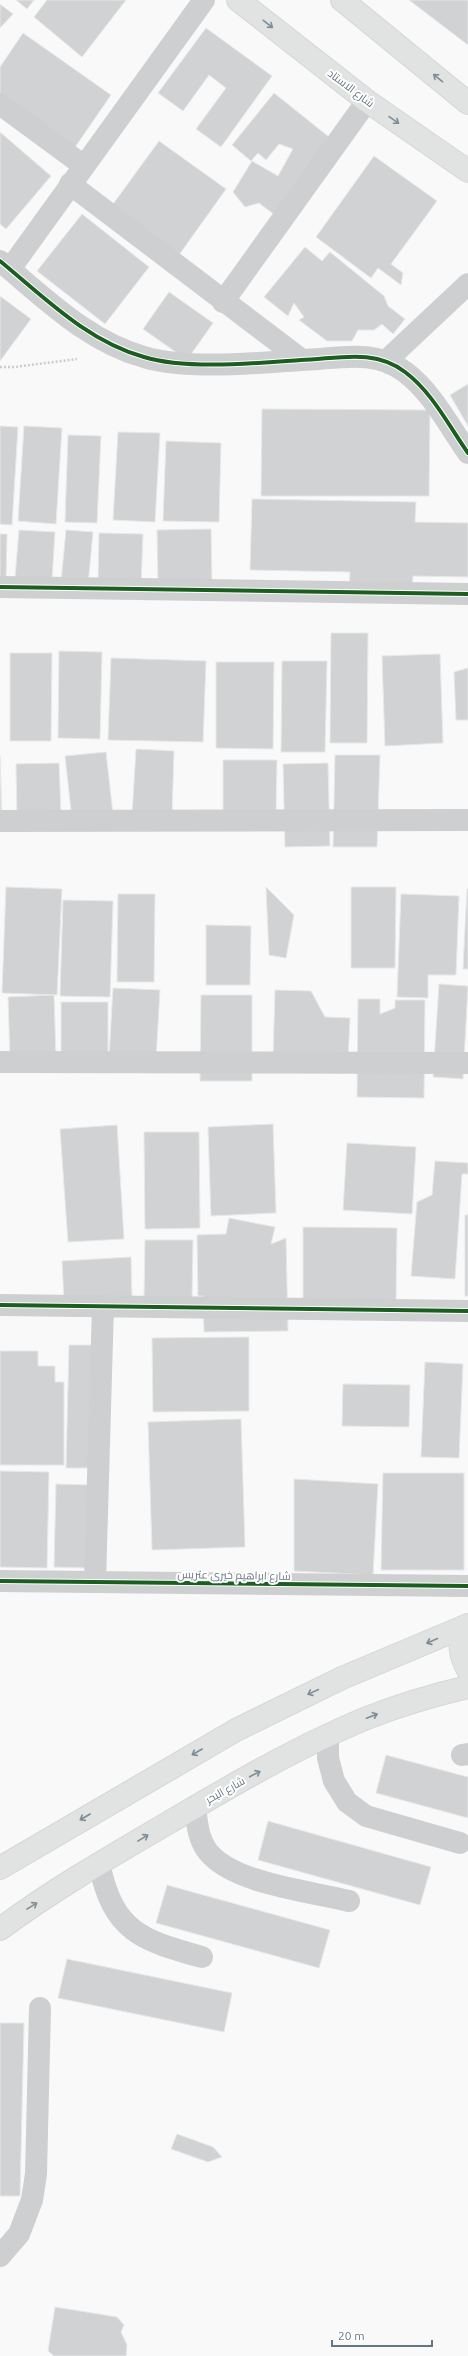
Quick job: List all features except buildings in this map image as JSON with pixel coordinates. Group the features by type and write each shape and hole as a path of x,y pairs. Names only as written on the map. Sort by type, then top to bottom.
{"main road":[{"name":"شارع الاستاد","path":"238,0 367,101 468,171"},
{"path":"342,0 468,103"},
{"path":"466,1626 460,1643 462,1659 468,1670"},
{"path":"0,1868 236,1730 342,1678 466,1626"},
{"name":"شارع البحر","path":"0,1929 27,1909 195,1807 328,1737 366,1719 406,1704 468,1687"}],"street":[{"path":"204,0 84,166 5,265 88,333 116,347 145,358 176,363 302,360 361,356 387,360 405,372 422,387 468,453"},
{"path":"223,302 367,101"},
{"path":"0,104 84,166"},
{"path":"70,184 223,302 302,360"},
{"path":"387,360 468,284"},
{"path":"0,587 468,594"},
{"path":"0,821 468,820"},
{"path":"0,1062 468,1063"},
{"path":"0,1305 468,1311"},
{"path":"94,1582 103,1306"},
{"name":"شارع ابراهيم خيرى عتريس","path":"0,1581 468,1586"},
{"path":"328,1737 328,1758 334,1781 347,1802 366,1816 460,1843"},
{"path":"195,1807 200,1836 209,1852 226,1868 248,1878 349,1901"},
{"path":"99,1864 103,1881 113,1908 131,1929 155,1944 202,1957"},
{"path":"0,2256 19,2234 32,2200 36,2174 40,2008"}],"path":[{"path":"0,367 59,362 116,347"}],"cycle path":[{"path":"0,261 50,303 85,329 123,350 144,357 161,361 201,364 264,363 342,357 368,357 381,360 405,372 424,389 440,410 468,453"},
{"path":"0,587 468,594"},
{"path":"0,1305 468,1311"},
{"path":"0,1581 468,1586"}]}
